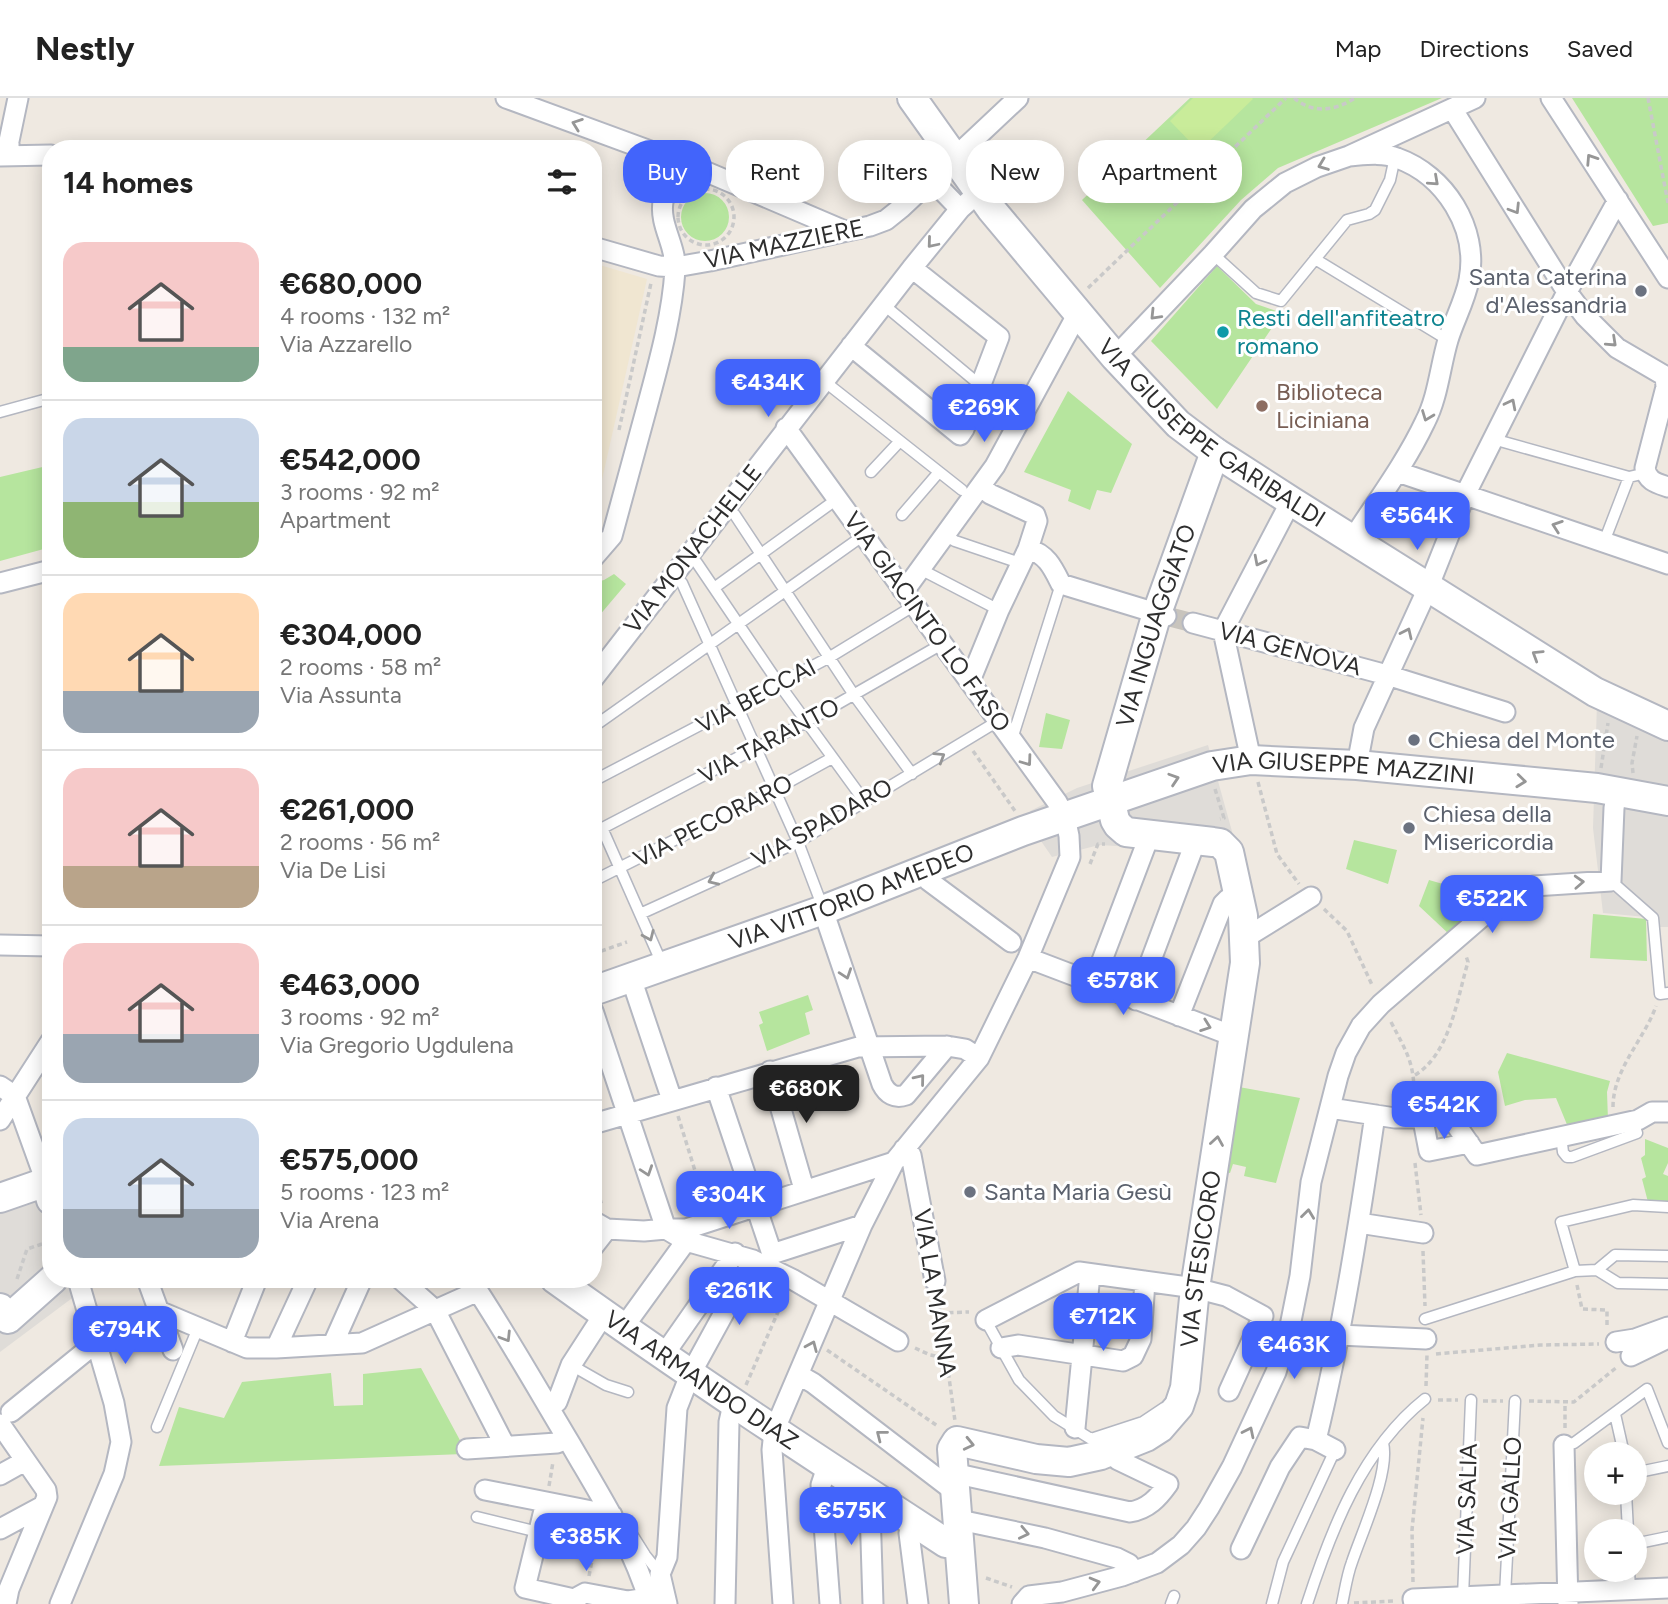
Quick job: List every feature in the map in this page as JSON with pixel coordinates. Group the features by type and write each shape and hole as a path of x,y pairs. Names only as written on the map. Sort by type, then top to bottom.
{"street":[{"path":"18,98 4,156 42,155"},
{"path":"506,98 623,141"},
{"name":"VIA GIUSEPPE GARIBALDI","path":"912,98 953,158 966,193"},
{"path":"1115,356 1253,209 1285,183 1475,98"},
{"path":"1551,98 1668,278"},
{"name":"VIA MAZZIERE","path":"953,158 1011,100"},
{"path":"1452,110 1567,292 1585,316 1617,348 1647,367 1659,371 1666,380 1645,461 1637,475 1668,487"},
{"path":"1349,156 1372,154 1395,157 1421,169 1440,185 1454,204 1468,238 1469,279 1448,340 1426,420 1398,472 1352,540"},
{"path":"712,174 845,231"},
{"path":"1356,765 1364,728 1428,588 1465,495 1567,292 1618,200"},
{"path":"602,550 612,536 662,354 676,267 663,215 663,203"},
{"name":"VIA MAZZIERE","path":"602,250 659,266 676,267 870,226 886,219 906,203"},
{"name":"VIA MONACHELLE","path":"602,666 912,268 967,203"},
{"name":"VIA GIUSEPPE GARIBALDI","path":"971,203 1074,308 1178,424 1215,452 1602,703 1668,726"},
{"path":"790,244 802,238 807,228 805,217 799,210"},
{"path":"851,346 960,435 999,337 912,268"},
{"path":"902,589 910,583 995,466 1074,308"},
{"name":"VIA GIACINTO LO FASO","path":"786,428 1012,739 1065,817"},
{"name":"VIA INGUAGGIATO","path":"1110,802 1108,782 1215,452"},
{"path":"1398,472 1668,564"},
{"path":"970,681 1037,521 1035,515 990,494 981,486"},
{"path":"1254,771 1223,631 1291,501"},
{"path":"1021,555 1045,558 1052,565 1061,584 1164,615"},
{"path":"0,583 42,576"},
{"name":"VIA GENOVA","path":"1193,623 1387,675 1505,712"},
{"name":"VIA GIUSEPPE MAZZINI","path":"1110,802 1212,766 1254,771 1356,765 1608,782 1668,801"},
{"path":"1025,1600 1134,1572 1157,1563 1181,1545 1196,1528 1232,1467 1276,1372 1290,1326 1300,1276 1311,1182 1346,1053 1361,1026 1381,1004 1499,902 1534,886 1611,881 1614,808 1608,782"},
{"name":"VIA VITTORIO AMEDEO","path":"602,988 823,910 1023,831 1110,802"},
{"name":"VIA STESICORO","path":"1110,802 1115,820 1122,829 1150,834 1204,830 1226,847 1245,938 1245,963 1195,1288 1185,1388 1179,1406"},
{"path":"783,1604 772,1450 774,1431 862,1225 899,1156 979,1058 1028,958 1069,858 1069,836 1065,817"},
{"path":"1136,1000 1204,830"},
{"path":"1093,984 1150,834"},
{"path":"923,871 929,881 1011,942"},
{"path":"1179,1016 1223,904 1238,895"},
{"path":"1245,938 1311,897"},
{"path":"823,910 885,1089 897,1097 911,1091 947,1046"},
{"path":"0,945 42,946"},
{"path":"1028,958 1233,1036"},
{"path":"631,978 673,1100"},
{"path":"602,1038 666,1229 686,1241 744,1256 792,1279 898,1341"},
{"path":"602,1121 858,1047 947,1046 965,1049 979,1058"},
{"path":"0,1120 8,1091 42,1051"},
{"path":"770,1072 804,1189"},
{"path":"716,1087 772,1254 862,1225"},
{"path":"8,1091 42,1171"},
{"path":"1329,1108 1375,1115 1418,1117 1445,1110 1473,1149"},
{"path":"1418,1117 1429,1151 1473,1149 1561,1136 1638,1120 1652,1112 1668,1112"},
{"path":"1316,1440 1339,1335 1375,1115"},
{"name":"VIA LA MANNA","path":"899,1156 911,1155 935,1281"},
{"path":"602,1225 644,1231 686,1229 899,1156"},
{"path":"0,1198 42,1189"},
{"path":"1359,1223 1423,1233"},
{"path":"549,1407 561,1394 571,1365 686,1241"},
{"path":"663,1356 744,1256"},
{"path":"655,1602 660,1574 667,1557 677,1408 744,1256"},
{"path":"984,1316 1079,1272 1195,1288 1226,1296 1263,1316 1229,1391"},
{"path":"1075,1428 1090,1273"},
{"path":"1001,1348 1018,1345 1123,1362 1133,1356 1141,1339 1145,1281"},
{"path":"6,1310 56,1288"},
{"path":"60,1604 117,1466 121,1442 120,1428 97,1342 77,1288"},
{"path":"150,1288 173,1350"},
{"path":"232,1342 253,1288"},
{"path":"276,1348 304,1288"},
{"path":"332,1344 358,1288"},
{"path":"410,1288 435,1310 505,1447"},
{"path":"159,1311 247,1348 362,1343 435,1310 469,1288"},
{"path":"476,1288 549,1407 562,1441 635,1560 655,1602"},
{"name":"VIA ARMANDO DIAZ","path":"572,1288 690,1375 738,1398 774,1431 946,1544 957,1533"},
{"path":"1611,1343 1635,1339 1668,1326"},
{"path":"1339,1335 1426,1338"},
{"path":"1631,1356 1668,1338"},
{"path":"6,1604 9,1589 47,1497 46,1490 25,1461 6,1418 97,1342"},
{"path":"799,1375 954,1482 1130,1512 1141,1510 1150,1504 1168,1484 1118,1460 1110,1451"},
{"path":"725,1604 729,1422 738,1398"},
{"path":"964,1604 952,1449 957,1441 1036,1460 1069,1461 1110,1451 1146,1437 1160,1428 1179,1406"},
{"path":"1241,1549 1280,1467 1300,1437 1316,1440 1335,1450"},
{"path":"467,1449 562,1441"},
{"path":"1564,1445 1567,1598"},
{"path":"0,1475 25,1461"},
{"path":"827,1467 821,1485 831,1604"},
{"path":"485,1490 546,1502 605,1509"},
{"path":"873,1604 870,1509 874,1498"},
{"path":"546,1502 525,1588 574,1599 585,1593 628,1601 655,1602"},
{"path":"0,1529 43,1506"},
{"path":"912,1521 909,1534 918,1604"},
{"path":"957,1533 969,1522 1045,1538 1117,1559 1129,1564 1134,1572"},
{"path":"1414,1602 1505,1595 1567,1598 1626,1588 1668,1588"}],"lane":[{"path":"1213,254 1256,293 1281,301 1347,220 1369,215 1375,210 1390,180 1395,157"},
{"path":"1315,259 1448,340"},
{"path":"884,305 980,385"},
{"path":"824,381 961,489"},
{"path":"0,412 42,400"},
{"path":"1493,439 1637,475 1604,542"},
{"path":"871,472 900,441"},
{"path":"902,515 939,472"},
{"path":"714,588 837,499"},
{"path":"725,507 735,515 854,695 912,774"},
{"path":"944,535 955,541 1021,555"},
{"path":"602,721 864,536"},
{"path":"688,555 697,563 779,684 865,802"},
{"path":"920,569 999,610"},
{"path":"673,575 682,583 710,645 797,842 823,910"},
{"path":"1012,739 1061,584"},
{"name":"VIA BECCAI","path":"602,776 830,657 915,605"},
{"name":"VIA TARANTO","path":"602,829 806,722 942,644"},
{"name":"VIA SPADARO","path":"640,914 797,842 998,721"},
{"name":"VIA PECORARO","path":"602,877 832,758"},
{"path":"602,838 620,869 663,967"},
{"path":"1611,881 1653,918 1664,993"},
{"path":"1561,1136 1563,1152 1567,1157 1572,1157 1637,1133 1635,1127"},
{"path":"1575,1271 1561,1222 1633,1205 1668,1207"},
{"path":"1597,1270 1615,1255 1668,1256"},
{"path":"1426,1338 1575,1271 1597,1270 1618,1283 1668,1284"},
{"path":"984,1316 1019,1380 1054,1416 1091,1439 1143,1422 1162,1408 1179,1406"},
{"path":"157,1427 198,1328"},
{"path":"571,1365 606,1385 628,1392"},
{"path":"1564,1445 1574,1443 1647,1389 1668,1443"},
{"path":"1307,1604 1326,1544 1365,1467 1398,1422 1425,1399"},
{"name":"VIA SALIA","path":"1463,1597 1471,1400"},
{"name":"VIA GALLO","path":"1505,1595 1515,1401"},
{"path":"1615,1414 1621,1442"},
{"path":"1342,1604 1351,1564 1364,1532 1381,1474 1386,1454 1383,1443"},
{"path":"1272,1604 1283,1562 1335,1450"},
{"path":"1647,1470 1668,1466"},
{"path":"605,1509 605,1497 612,1502 660,1574"},
{"path":"477,1517 538,1532"},
{"path":"1647,1541 1668,1537"}],"path":[{"path":"1074,308 1122,257 1286,98"},
{"path":"1294,98 1313,108 1327,110 1355,98"},
{"path":"1648,98 1668,204"},
{"path":"1662,172 1668,170"},
{"path":"701,189 719,192 731,205 733,214 730,232 724,238 707,245 689,239 683,233 678,215 685,198 701,189"},
{"path":"617,440 652,282 648,276"},
{"path":"1602,703 1608,782"},
{"path":"1608,782 1632,763 1639,727"},
{"path":"966,741 1018,815 1023,831"},
{"path":"1254,771 1277,854"},
{"path":"1204,830 1224,818 1211,778"},
{"path":"1415,1075 1426,1068 1445,1038 1468,962 1459,939"},
{"path":"602,951 627,942"},
{"path":"1613,1094 1631,1050 1664,993"},
{"path":"673,1100 711,1221"},
{"path":"6,1310 27,1249 42,1244"},
{"path":"1426,1338 1540,1345 1611,1343 1606,1310 1582,1308 1575,1271"},
{"path":"738,1398 792,1279"},
{"name":"VIA LA MANNA","path":"935,1281 957,1441"},
{"path":"940,1313 984,1316"},
{"path":"814,1341 867,1375 957,1441"},
{"path":"898,1341 930,1355 946,1358"},
{"path":"1425,1399 1574,1402 1631,1356"},
{"path":"1564,1445 1565,1402"},
{"path":"546,1502 562,1441"},
{"path":"585,1593 605,1509"},
{"path":"1342,1604 1414,1602"}],"shaded area":[{"path":"602,266 647,279 602,480"},
{"path":"1597,703 1668,714 1668,927 1660,927 1646,917 1603,913 1593,828"},
{"path":"1208,745 1238,853 1099,845 1052,857 1041,841 1030,811 1077,788"},
{"path":"42,1169 42,1288 86,1288 0,1352 0,1183"}],"green space":[{"path":"1190,98 1442,98 1278,168 1242,199 1242,140 1146,140"},
{"path":"1193,98 1253,99 1210,140 1188,140 1170,121"},
{"path":"1572,98 1668,98 1668,223 1653,226"},
{"path":"712,195 722,200 727,208 727,226 722,234 714,239 696,239 688,234 683,226 681,217 686,203 712,203"},
{"path":"1085,203 1238,203 1160,288"},
{"path":"1217,266 1256,304 1282,313 1217,409 1151,341"},
{"path":"1068,391 1132,444 1111,493 1097,490 1090,510 1068,501 1071,490 1024,472"},
{"path":"42,467 42,549 0,561 0,477"},
{"path":"614,574 626,584 602,612 602,581"},
{"path":"1046,713 1070,720 1062,749 1039,747"},
{"path":"1354,840 1397,850 1388,884 1346,869"},
{"path":"1429,880 1481,895 1481,908 1450,935 1419,906"},
{"path":"1593,914 1646,919 1647,961 1590,958"},
{"path":"808,995 813,1010 805,1013 810,1034 767,1051 759,1025 763,1023 759,1012"},
{"path":"1507,1053 1610,1081 1607,1092 1608,1120 1568,1127 1556,1098 1525,1100 1505,1106 1498,1072"},
{"path":"1239,1087 1300,1098 1276,1183 1244,1176 1246,1167 1233,1164 1230,1173 1224,1172"},
{"path":"1645,1139 1668,1148 1668,1163 1663,1174 1668,1176 1668,1203 1648,1202 1642,1179 1646,1177 1641,1158 1645,1155"},
{"path":"421,1368 462,1444 463,1454 159,1466 179,1407 224,1418 242,1382 331,1373 334,1406 363,1405 363,1374"}],"tunnel":[{"path":"1170,617 1193,623"}],"place":[{"name":"Santa Caterina d'Alessandria","path":"1641,291"},
{"name":"Resti dell'anfiteatro romano","path":"1223,332"},
{"name":"Biblioteca Liciniana","path":"1262,406"},
{"name":"Chiesa del Monte","path":"1414,740"},
{"name":"Chiesa della Misericordia","path":"1409,828"},
{"name":"Santa Maria Gesù","path":"970,1192"}]}
